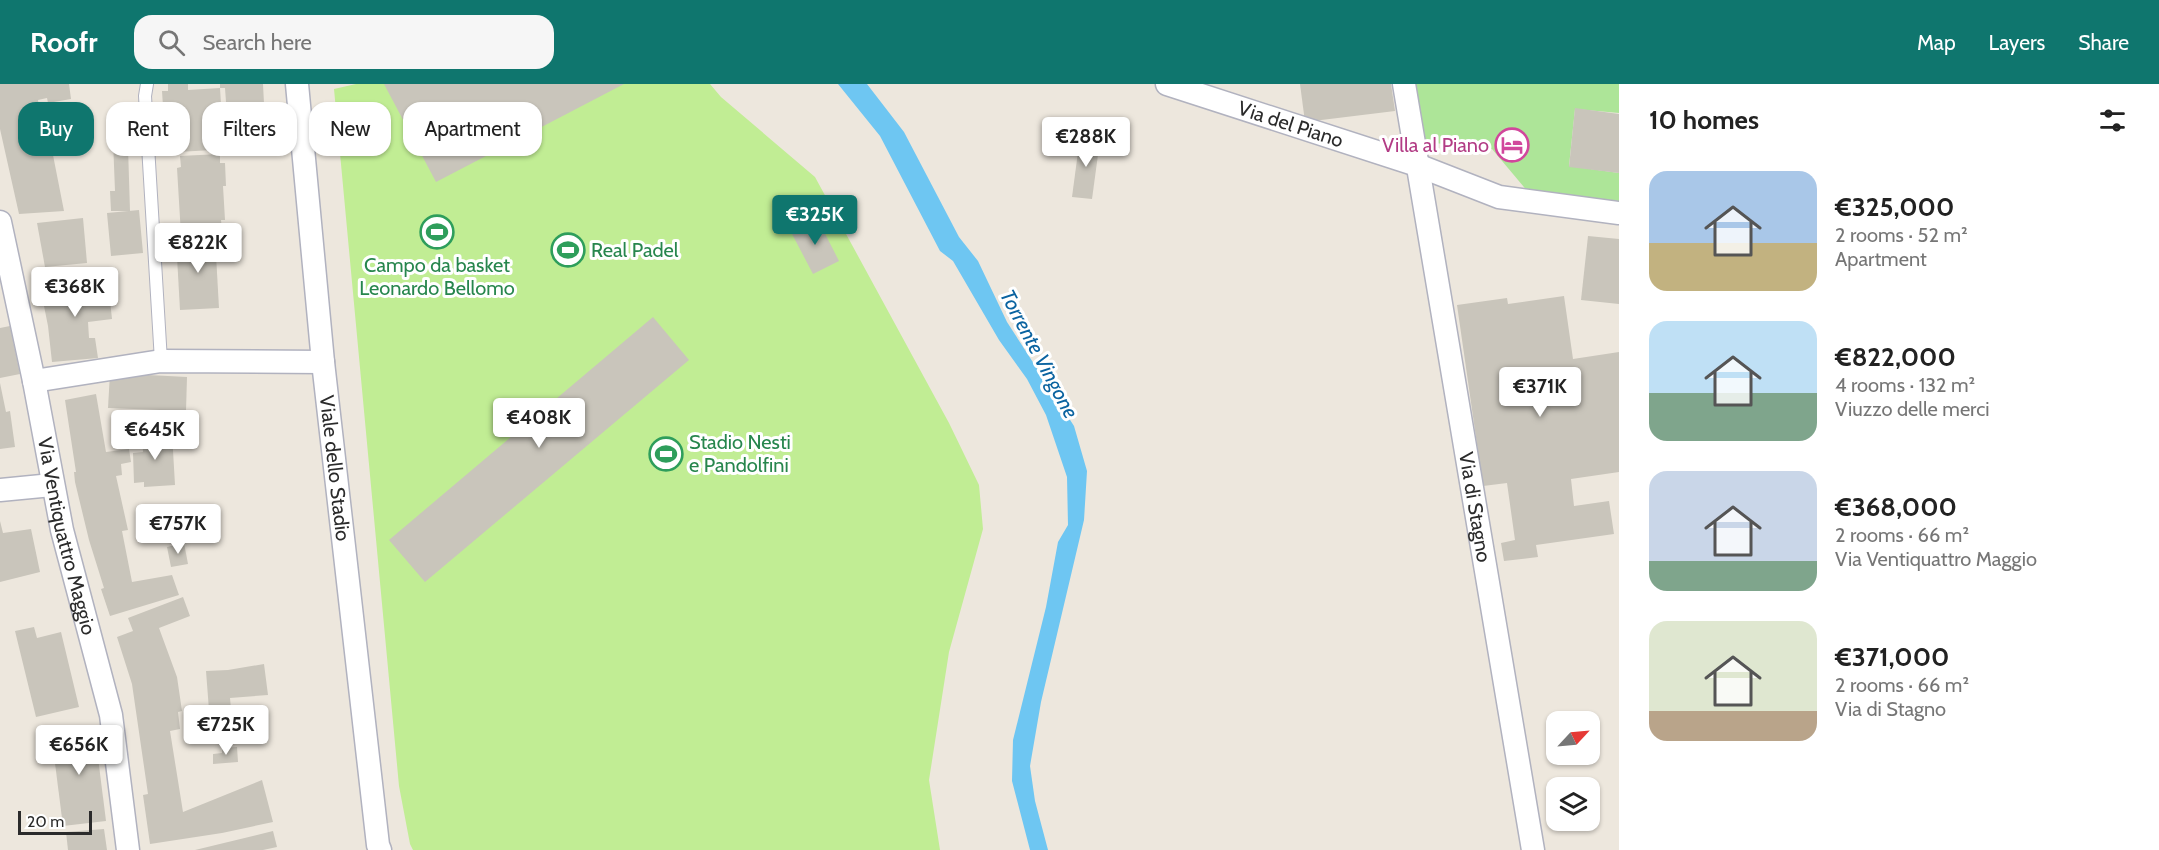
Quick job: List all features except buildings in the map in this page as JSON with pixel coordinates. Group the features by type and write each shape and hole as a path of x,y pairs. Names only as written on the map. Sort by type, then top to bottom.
{"street":[{"name":"Viale dello Stadio","path":"297,84 323,362 380,850"},
{"name":"Via del Piano","path":"1167,84 1417,165 1499,197 1619,213"},
{"path":"1404,84 1417,165"},
{"name":"Via di Stagno","path":"1417,165 1533,850"},
{"name":"Via Ventiquattro Maggio","path":"0,222 34,381 62,530 111,715 128,850"},
{"path":"34,381 162,361 323,362"},
{"path":"0,490 52,485"}],"lane":[{"path":"147,84 145,96 162,361"}],"green space":[{"name":"Stadio Nesti e Pandolfini","path":"356,84 710,84 721,97 815,177 949,423 979,485 983,529 949,652 929,780 940,850 413,850 399,786 340,156 391,156 391,102 335,102 334,89"},
{"name":"Villa al Piano","path":"1408,84 1619,84 1619,113 1575,109 1569,166 1619,173 1619,201 1528,192 1492,149 1415,141"}],"water":[{"path":"838,84 867,84 904,132 959,237 978,261 1007,322 1074,426 1087,471 1084,520 1041,702 1030,766 1035,801 1048,850 1030,850 1012,781 1013,740 1046,607 1058,542 1068,525 1067,477 1046,415 1027,379 999,340 953,261 940,251 880,136"}],"place":[{"name":"Villa al Piano","path":"1512,145"},
{"name":"Campo da basket Leonardo Bellomo","path":"437,232"},
{"name":"Real Padel","path":"568,250"},
{"name":"Stadio Nesti e Pandolfini","path":"666,454"}],"water label":[{"name":"Torrente Vingone","path":"1039,354"}]}
